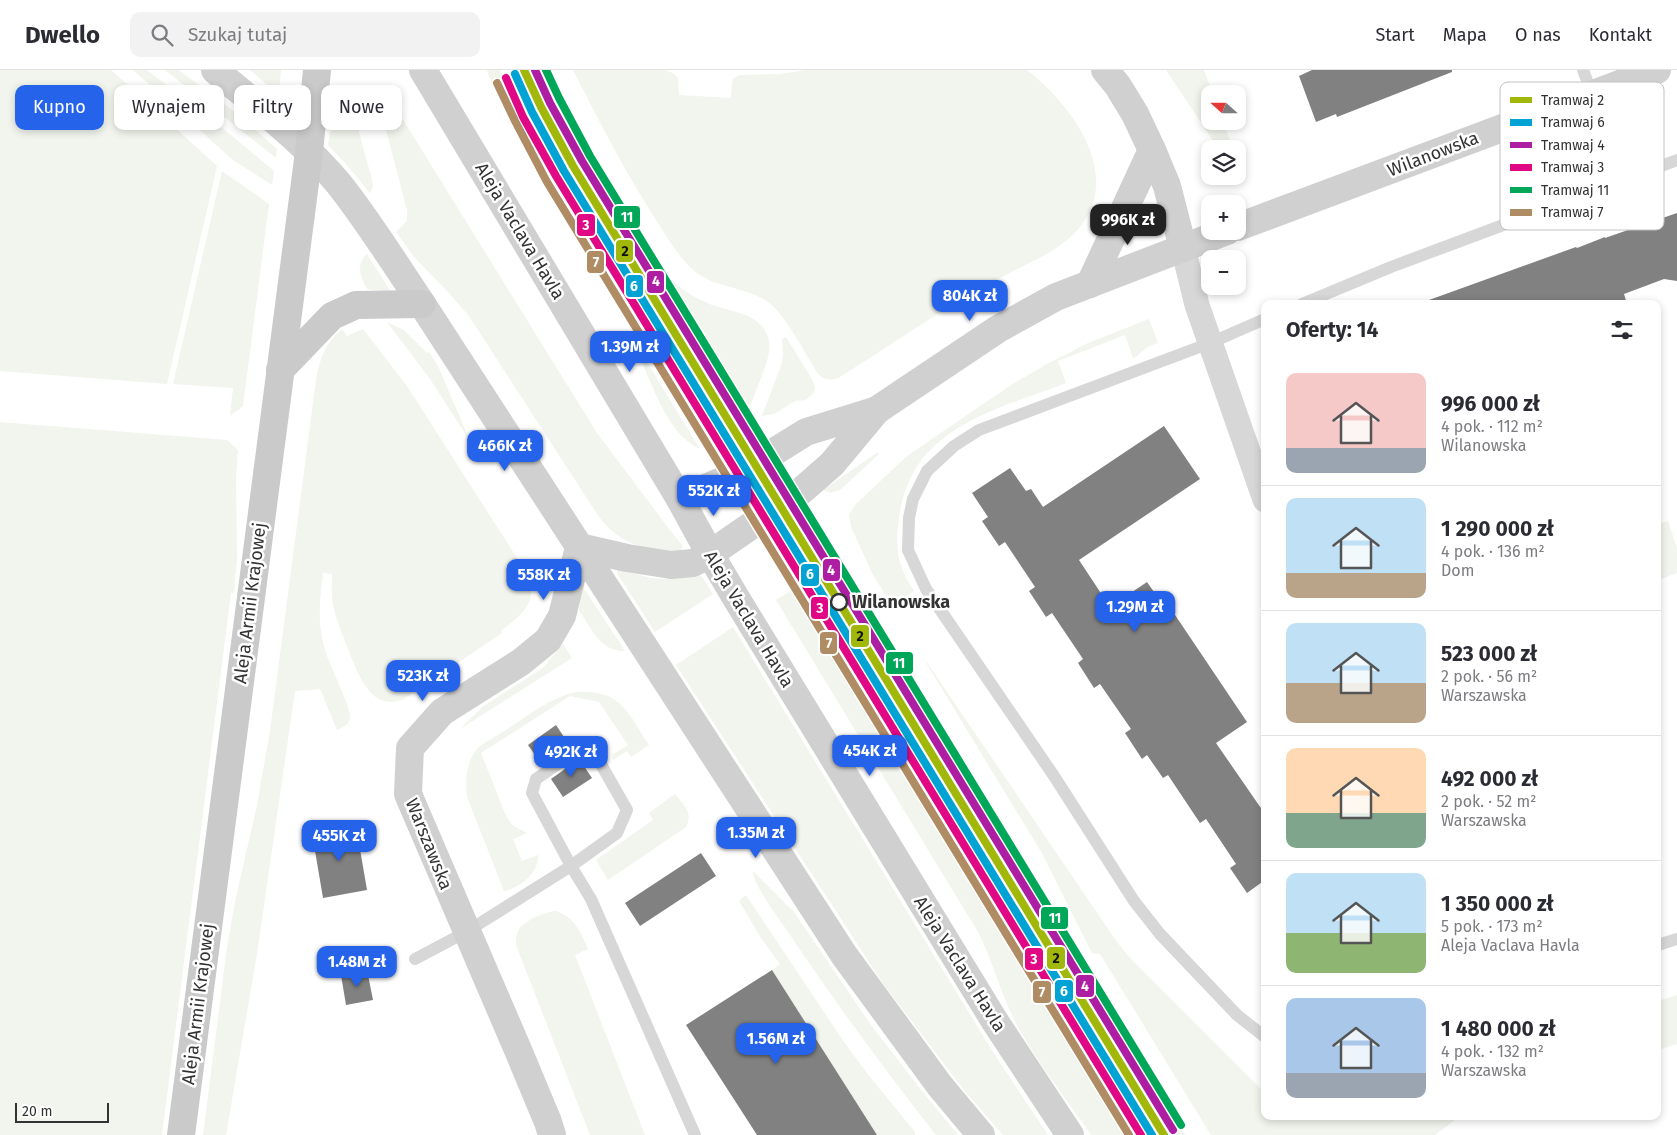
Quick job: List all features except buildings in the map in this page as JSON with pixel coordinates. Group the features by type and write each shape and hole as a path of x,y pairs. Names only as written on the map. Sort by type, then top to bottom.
{"main road":[{"path":"215,70 309,152 339,184 371,228 844,955 940,1086 981,1135"},
{"name":"Aleja Armii Krajowej","path":"181,1135 309,152 317,70"},
{"name":"Aleja Vaclava Havla","path":"423,70 680,500 710,554 994,1020 1070,1135"},
{"path":"1105,70 1118,86 1135,114 1152,150 1167,186 1182,248"},
{"name":"Wilanowska","path":"1588,82 1657,70"},
{"name":"Wilanowska","path":"1246,224 1500,118"},
{"path":"1090,284 1152,150"},
{"path":"579,547 670,565 692,563 710,554 800,492 832,464 877,410 998,328 1056,297 1203,240"},
{"path":"280,370 332,316 356,305 422,304"},
{"path":"680,500 742,472 806,432 877,410"},
{"name":"Warszawska","path":"552,1135 518,1050 408,794 410,748 442,712 521,662 548,640 562,616 579,547"}],"street":[{"path":"1182,248 1197,306 1261,489"}],"lane":[{"path":"1664,165 1677,160"},
{"path":"1312,300 1391,267 1500,226"},
{"path":"1261,321 979,430 954,446 927,471 913,499 908,518 908,550 926,589 1054,776 1134,902 1160,934 1237,1015 1261,1034"},
{"path":"415,959 466,932 571,866 618,833 627,810 594,752 581,748 536,778 532,793 571,866 595,908 695,1135"},
{"path":"1661,944 1677,939"}],"shaded area":[{"path":"0,70 111,70 128,85 114,85 114,130 177,130 217,166 167,384 0,371"},
{"path":"133,70 147,70 166,85 150,85"},
{"path":"165,70 179,70 199,85 184,85"},
{"path":"250,70 281,70 280,85 267,85"},
{"path":"487,70 500,70 542,154 590,234 586,236 489,77"},
{"path":"531,70 548,70 629,218 653,255 673,281 696,298 752,318 764,329 768,337 768,357 751,404 747,428 741,430 579,162"},
{"path":"573,70 665,70 673,73 678,78 679,95 731,98 733,79 739,75 779,74 806,70 1027,70 1047,87 1081,130 1091,154 1096,179 1093,202 1081,225 1056,249 965,297 840,377 831,380 826,379 818,374 787,323 765,300 756,295 709,280 692,269 682,258 668,239 634,183"},
{"path":"1166,70 1204,70 1210,85 1201,85 1201,122"},
{"path":"224,104 234,111 234,125 224,117"},
{"path":"402,118 597,433 683,546 681,550 663,551 638,546 614,533 601,519 469,316 414,257 396,232 407,221 407,210 386,130 402,130"},
{"path":"200,130 224,130 274,171 272,185 233,160"},
{"path":"241,130 255,130 277,149 276,158"},
{"path":"330,130 358,130 372,180 373,186 370,193 346,164 328,145"},
{"path":"1206,130 1226,130 1230,140 1213,140"},
{"path":"222,171 269,204 243,406 230,416 233,388 173,384"},
{"path":"367,254 391,292 367,289 361,276 360,267 363,258"},
{"path":"1149,319 1158,343 1147,347 1133,358 1125,335 1058,361 1066,383 1011,403 960,427 938,443 920,462 907,487 899,518 897,539 901,565 914,591 892,606 872,573 851,527 849,515 856,504 907,456 1011,385 1088,343"},
{"path":"387,322 404,330 427,353 429,352 438,366 470,441 430,379"},
{"path":"342,329 347,336 363,329 407,386 524,569 529,580 531,597 523,611 501,631 502,633 404,699 392,702 374,696 361,679 334,611 332,574 323,573 320,625 327,656 347,705 350,720 346,725 337,730 320,689 295,691 257,954 226,1135 203,1135 227,947 236,897 257,805 270,731 316,380 319,365 327,346"},
{"path":"786,337 812,379 815,387 814,392 806,400 795,401 774,414 762,416 782,363 782,339"},
{"path":"639,349 700,449 678,431 661,406 636,350"},
{"path":"0,422 227,440 238,450 236,478 237,558 234,593 231,593 162,1135 0,1135"},
{"path":"878,452 878,455 840,490 831,493 823,490"},
{"path":"1668,521 1677,548 1677,573 1661,579 1661,523"},
{"path":"617,568 650,578 664,579 699,575 713,594 655,632 617,573"},
{"path":"802,584 1139,1135 1091,1135 1030,1048 1008,1006 978,932 776,600"},
{"path":"582,586 625,651 609,647 592,631 579,610"},
{"path":"733,627 993,1052 1048,1135 1003,1135 964,1090 884,985 676,665"},
{"path":"563,644 572,658 460,729 482,707 543,668"},
{"path":"925,661 1117,942 1130,958 1261,1089 1261,1120 1455,1120 1435,1135 1211,1135 1100,954 1092,953 1043,855"},
{"path":"577,692 592,692 614,699 622,705 649,745 631,757 627,751 613,760 612,755 628,745 599,702 570,696 481,753 506,816 512,825 527,833 513,839 522,861 538,855 536,868 528,878 517,886 504,891 467,797 466,778 468,766 473,754 483,744 557,698"},
{"path":"939,726 1021,860 1079,975 1087,974 1185,1135 1172,1135 927,734"},
{"path":"675,794 688,813 689,817 686,827 608,880 596,860 653,820 649,813"},
{"path":"753,871 794,912 871,1025 958,1135 936,1135 842,1010 773,911 757,884"},
{"path":"746,895 844,1042 915,1132 915,1135 877,1135 772,970 780,964 761,938 739,901"},
{"path":"556,911 572,921 580,931 588,949 575,955 645,1135 590,1135 516,945 517,933 522,926 536,917"},
{"path":"1677,995 1677,1044 1661,1049 1661,1000"}],"tram line":[{"name":"2","path":"524,70 541,107 573,166 1164,1135"},
{"name":"4","path":"535,70 550,103 582,161 1173,1130"},
{"name":"11","path":"546,70 590,156 1181,1125"},
{"name":"6","path":"515,74 532,112 564,171 1152,1135"},
{"name":"3","path":"506,78 523,117 556,176 1141,1135"},
{"name":"7","path":"497,83 547,182 1129,1135"}],"place":[{"name":"Wilanowska","path":"839,602"}]}
